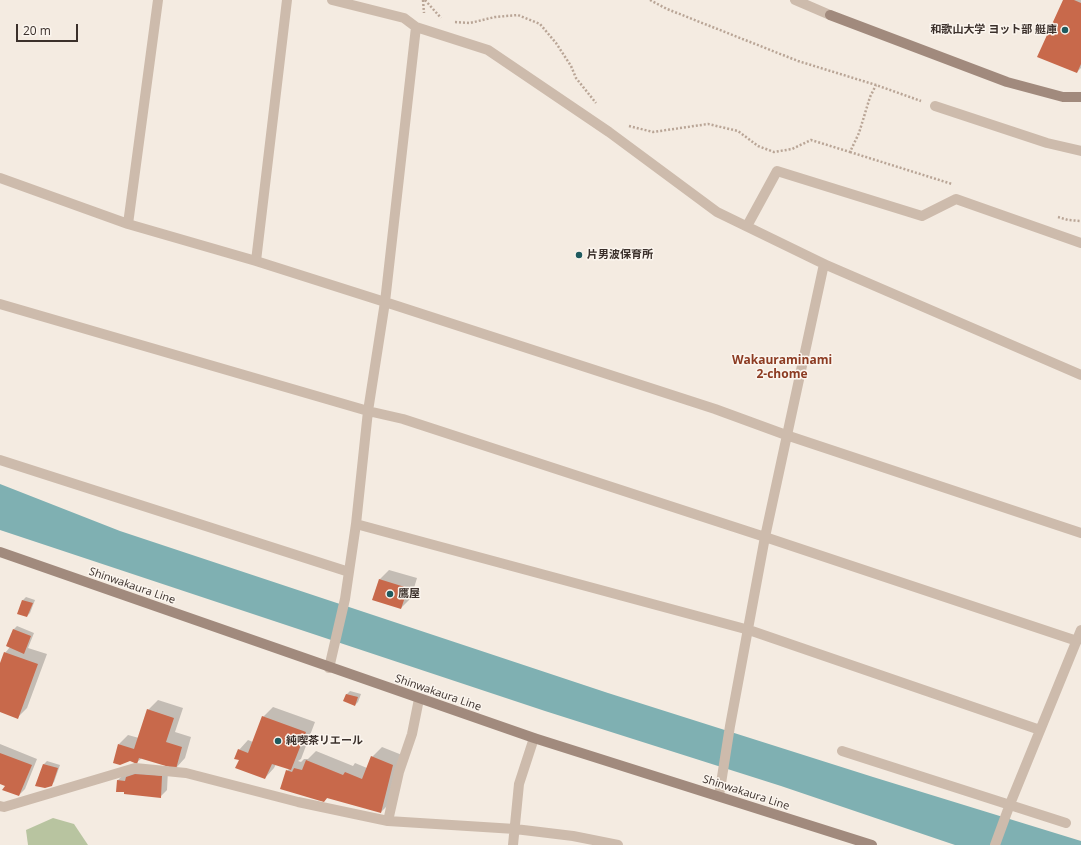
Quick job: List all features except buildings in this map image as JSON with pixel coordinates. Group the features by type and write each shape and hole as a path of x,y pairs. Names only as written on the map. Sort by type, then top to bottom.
{"main road":[{"path":"830,15 1007,82 1063,97 1081,97"},
{"name":"Shinwakaura Line","path":"0,552 329,668 534,738 872,845"}],"street":[{"path":"128,224 158,0"},
{"path":"256,261 287,0"},
{"path":"332,0 404,18 416,27 488,50 609,132 717,212 824,264 1081,375"},
{"path":"795,0 830,15"},
{"path":"329,668 345,599 356,524 368,411 385,302 416,27"},
{"path":"935,106 1047,143 1081,151"},
{"path":"746,226 777,171 922,216 956,199 1081,243"},
{"path":"0,178 128,224 256,261 385,302 715,409 786,435 1081,533"},
{"path":"719,796 730,726 749,630 765,537 824,264"},
{"path":"0,304 368,411 403,419 765,537 1076,642"},
{"path":"0,460 349,572"},
{"path":"356,524 749,630 1040,730"},
{"path":"995,845 1010,804 1081,630"},
{"path":"388,821 399,772 412,734 419,699"},
{"path":"513,845 519,784 534,738"},
{"path":"842,751 1066,823"},
{"path":"0,806 4,807 135,768 186,773 298,802 388,821 515,829 573,836 618,845"}],"path":[{"path":"425,0 440,17 446,19"},
{"path":"650,0 667,9 798,61 876,85 935,106"},
{"path":"452,21 470,23 495,17 518,15 540,24 556,43 571,66 576,78 602,108"},
{"path":"625,124 631,127 653,132 708,124 738,130 758,146 774,152 792,149 811,140 850,152 859,133 870,97 876,85"}],"green space":[{"path":"53,818 74,824 88,845 28,845 26,830"}],"water":[{"path":"0,484 120,531 608,693 1081,841 1081,845 955,845 781,786 545,711 0,530"}],"place":[{"name":"和歌山大学 ヨット部 艇庫","path":"1065,30"},
{"name":"片男波保育所","path":"579,255"},
{"name":"鷹屋","path":"390,594"},
{"name":"純喫茶リエール","path":"278,741"}],"district":[{"name":"Wakauraminami 2-chome","path":"782,368"}]}
